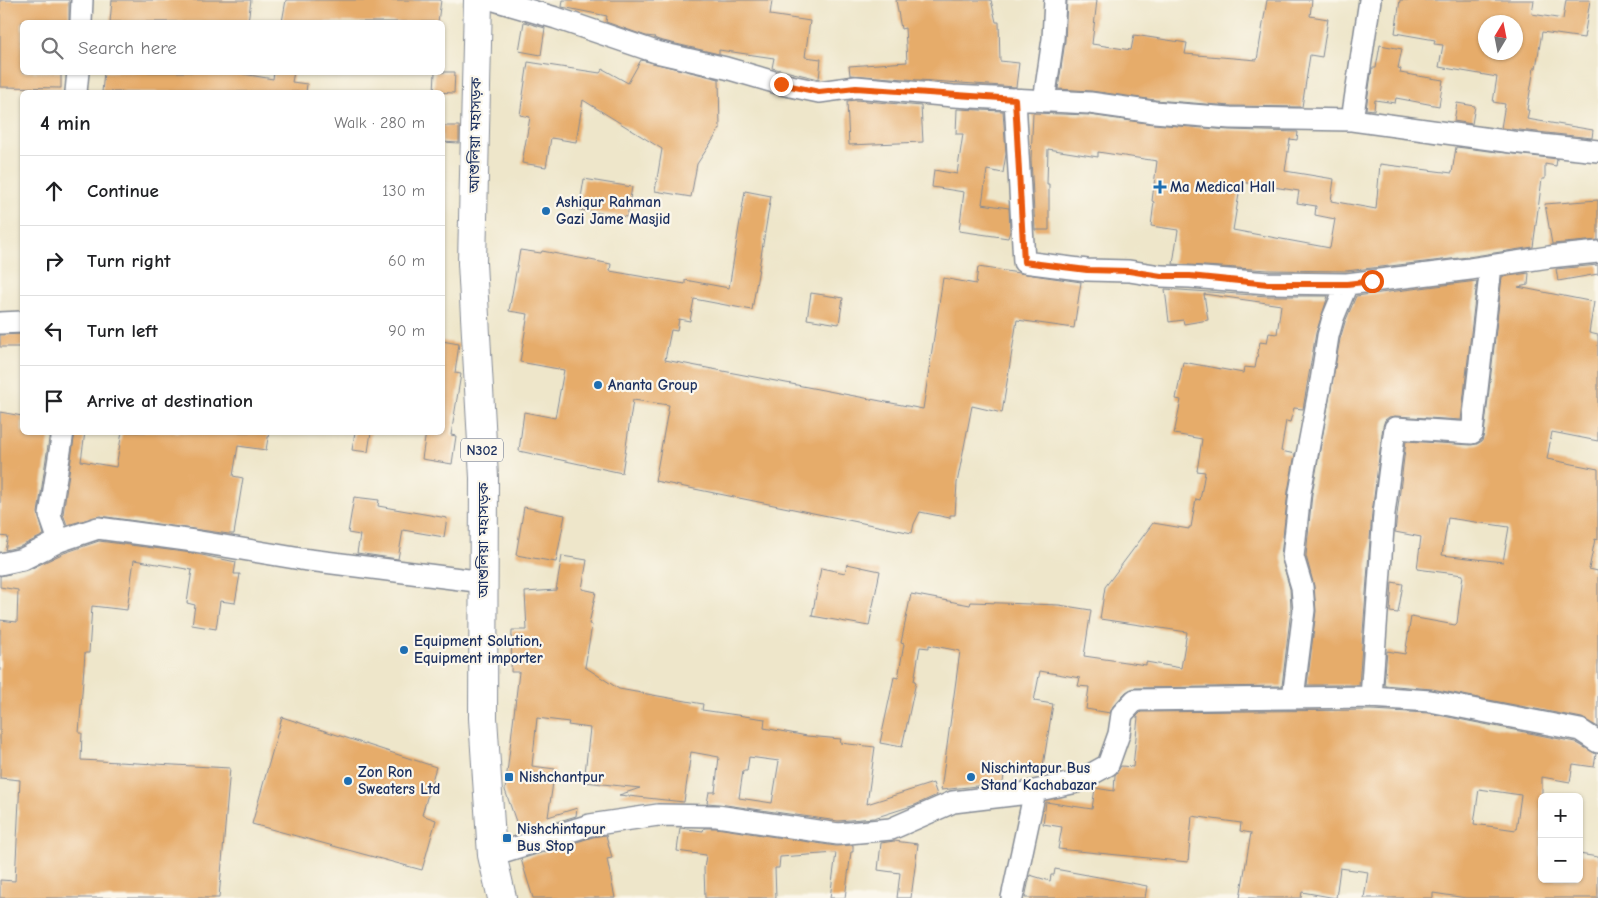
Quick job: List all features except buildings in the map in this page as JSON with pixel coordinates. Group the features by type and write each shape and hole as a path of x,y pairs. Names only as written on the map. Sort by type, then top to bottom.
{"highway":[{"name":"আশুলিয়া মহাসড়ক","path":"478,0 472,263 484,478 484,718 492,855 502,898"}],"street":[{"path":"81,20 82,0"},
{"path":"494,0 556,18 656,52 819,92 856,88 1090,103 1154,112 1230,118 1352,120 1512,142 1598,151"},
{"path":"1044,101 1053,39 1055,0"},
{"path":"1352,120 1370,0"},
{"path":"76,90 78,75"},
{"path":"1015,99 1024,262 1087,270 1129,271 1161,276 1190,276 1268,284 1347,284 1598,252"},
{"path":"1371,697 1384,514 1395,428 1472,433 1491,266"},
{"path":"1293,698 1304,610 1302,587 1292,557 1300,492 1328,336 1347,284"},
{"path":"0,323 20,322"},
{"path":"59,541 50,515 63,435"},
{"path":"1,566 23,559 59,541 98,528 194,540 301,560 484,582"},
{"path":"492,855 590,825 658,815 718,816 838,834 891,829 953,802 1035,791 1077,782 1108,765 1119,734 1122,714 1135,700 1371,697 1430,701 1580,730 1598,742"},
{"path":"1012,898 1035,791"}],"place":[{"name":"Ma Medical Hall","path":"1160,187"},
{"name":"Ashiqur Rahman Gazi Jame Masjid","path":"546,211"},
{"name":"Ananta Group","path":"598,385"},
{"name":"Equipment Solution, Equipment importer","path":"404,650"},
{"name":"Nishchantpur","path":"509,777"},
{"name":"Nischintapur Bus Stand Kachabazar","path":"971,777"},
{"name":"Zon Ron Sweaters Ltd","path":"348,781"},
{"name":"Nishchintapur Bus Stop","path":"507,838"}],"route":[{"path":"781,84 819,92 856,88 1015,99 1024,262 1087,270 1129,271 1161,276 1190,276 1268,284 1347,284 1372,281"}]}
